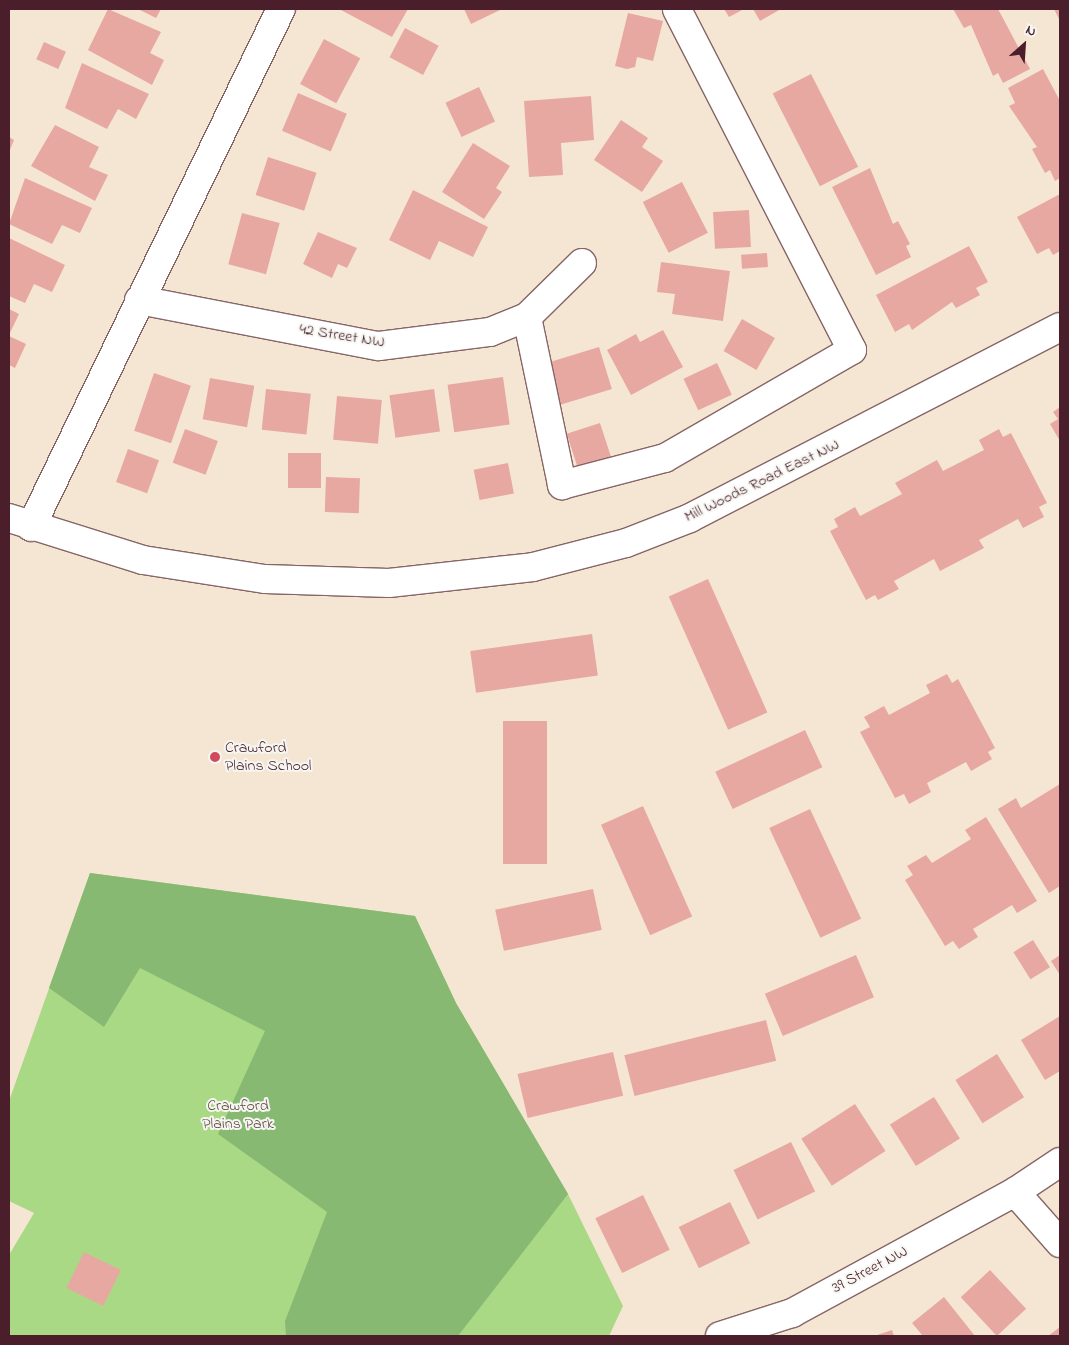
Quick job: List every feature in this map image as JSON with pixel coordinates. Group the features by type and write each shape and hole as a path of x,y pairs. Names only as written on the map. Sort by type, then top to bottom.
{"street":[{"path":"20,522 139,300 281,9"},
{"path":"526,317 562,485 665,458 852,350 678,9"},
{"name":"42 Street NW","path":"139,300 379,346 490,332 526,317 582,263"},
{"name":"Mill Woods Road East NW","path":"20,522 142,560 264,579 389,583 533,567 626,542 752,490 1060,327"},
{"name":"39 Street NW","path":"720,1336 792,1312 1016,1192 1060,1162"},
{"path":"1016,1192 1060,1243"}],"green space":[{"name":"Crawford Plains Park","path":"90,873 415,916 456,1003 568,1194 623,1306 609,1336 9,1336 9,1255 34,1213 9,1201 9,1101"},
{"path":"90,873 415,916 456,1003 568,1194 458,1336 286,1336 285,1321 327,1212 218,1134 265,1031 140,968 104,1027 49,988"}],"building":[{"path":"108,9 161,32 150,53 164,60 152,85 88,50"},
{"path":"138,9 161,9 156,18"},
{"path":"339,9 408,9 392,37"},
{"path":"464,9 499,9 500,10 471,24"},
{"path":"724,9 744,9 729,17"},
{"path":"753,9 781,9 760,21"},
{"path":"953,9 998,9 1030,69 1003,83 998,73 993,76 971,25 964,28"},
{"path":"1054,9 1060,9 1060,21"},
{"path":"628,13 663,21 653,61 637,57 635,67 627,69 615,66"},
{"path":"405,28 439,46 423,75 390,57"},
{"path":"324,39 360,58 336,103 300,84"},
{"path":"44,42 66,52 58,69 36,59"},
{"path":"82,63 149,94 136,119 118,109 107,129 65,108"},
{"path":"1043,69 1060,101 1060,178 1055,181 1050,170 1045,173 1032,149 1037,147 1009,106 1015,103 1008,88"},
{"path":"811,74 858,167 820,186 773,94"},
{"path":"479,87 495,121 462,137 445,103"},
{"path":"298,93 347,114 331,151 282,131"},
{"path":"591,96 594,140 561,143 563,175 529,177 524,101"},
{"path":"621,120 648,138 642,147 663,161 642,192 594,160"},
{"path":"55,125 99,147 89,167 108,175 95,201 31,166"},
{"path":"9,137 14,140 9,152"},
{"path":"473,143 510,166 496,188 502,192 484,219 442,192"},
{"path":"268,157 317,173 304,211 256,195"},
{"path":"870,168 893,224 898,221 910,244 906,246 911,257 876,275 832,187"},
{"path":"25,178 92,208 80,233 62,225 52,244 9,224"},
{"path":"682,182 708,233 669,253 643,202"},
{"path":"413,190 488,227 473,257 439,241 430,260 389,240"},
{"path":"1060,194 1060,251 1053,255 1049,248 1037,254 1017,217"},
{"path":"749,210 751,247 715,249 713,212"},
{"path":"242,213 280,223 266,274 228,264"},
{"path":"318,232 357,248 347,268 338,264 332,278 303,264"},
{"path":"9,238 65,265 52,292 34,284 25,303 9,296"},
{"path":"969,246 988,282 976,288 980,295 956,308 952,302 912,330 909,324 895,332 876,295"},
{"path":"767,253 768,267 742,269 741,255"},
{"path":"661,262 730,271 723,321 672,314 675,294 657,292"},
{"path":"9,309 19,314 9,335"},
{"path":"742,319 775,338 756,370 724,351"},
{"path":"663,330 683,367 631,395 607,350 636,334 640,342"},
{"path":"9,336 26,344 15,368 9,365"},
{"path":"599,347 612,389 556,406 544,364"},
{"path":"717,363 732,395 698,410 683,379"},
{"path":"154,373 191,386 171,443 134,431"},
{"path":"503,377 510,425 454,432 448,385"},
{"path":"210,378 254,386 247,427 203,419"},
{"path":"266,389 311,394 306,434 262,430"},
{"path":"434,389 440,432 395,438 389,395"},
{"path":"337,396 382,400 378,444 333,440"},
{"path":"1060,407 1060,441 1050,424 1058,419 1053,412"},
{"path":"600,423 611,457 578,468 567,434"},
{"path":"185,429 218,441 206,475 173,463"},
{"path":"999,429 1003,437 1011,433 1047,503 1039,507 1044,517 1023,528 1018,519 979,540 984,548 940,571 934,559 894,581 899,589 878,600 875,595 866,600 830,531 838,527 834,519 855,507 860,516 902,494 895,483 937,460 943,471 984,450 979,440"},
{"path":"128,449 159,460 147,493 116,482"},
{"path":"288,453 321,453 321,488 288,488"},
{"path":"508,463 514,493 480,500 474,470"},
{"path":"326,477 360,478 359,513 325,512"},
{"path":"708,579 767,712 728,730 669,596"},
{"path":"592,634 598,676 476,693 470,651"},
{"path":"947,674 952,683 958,679 995,748 988,752 992,759 971,771 966,762 927,783 931,792 909,804 904,794 895,798 860,732 870,727 864,717 884,706 889,715 930,693 926,685"},
{"path":"503,721 547,721 547,864 503,864"},
{"path":"805,730 822,767 733,809 715,772"},
{"path":"1060,784 1060,886 1049,893 998,809 1016,798 1021,808"},
{"path":"643,806 692,917 650,935 601,825"},
{"path":"810,809 861,919 820,938 769,828"},
{"path":"986,817 1037,901 1017,913 1012,905 973,929 978,937 959,949 953,941 945,946 905,880 913,875 907,866 926,855 932,863 971,839 965,830"},
{"path":"593,889 602,930 504,951 495,910"},
{"path":"1033,940 1050,967 1030,979 1013,952"},
{"path":"856,955 874,997 783,1036 765,994"},
{"path":"1060,955 1060,975 1051,961"},
{"path":"1060,1016 1060,1071 1045,1080 1021,1040"},
{"path":"766,1020 776,1061 634,1096 624,1055"},
{"path":"613,1052 623,1096 528,1118 518,1074"},
{"path":"997,1054 1024,1097 982,1123 955,1080"},
{"path":"934,1097 960,1139 916,1166 890,1125"},
{"path":"855,1104 885,1151 832,1186 801,1139"},
{"path":"791,1142 815,1191 758,1219 733,1170"},
{"path":"643,1195 670,1250 622,1273 595,1218"},
{"path":"730,1202 750,1243 699,1268 679,1227"},
{"path":"84,1252 121,1270 103,1306 66,1288"},
{"path":"990,1270 1026,1309 997,1336 961,1297"},
{"path":"944,1297 975,1336 923,1336 912,1323"},
{"path":"1060,1327 1060,1336 1048,1336"},
{"path":"892,1330 894,1336 874,1336"}],"place":[{"name":"Crawford Plains School","path":"215,757"}]}
